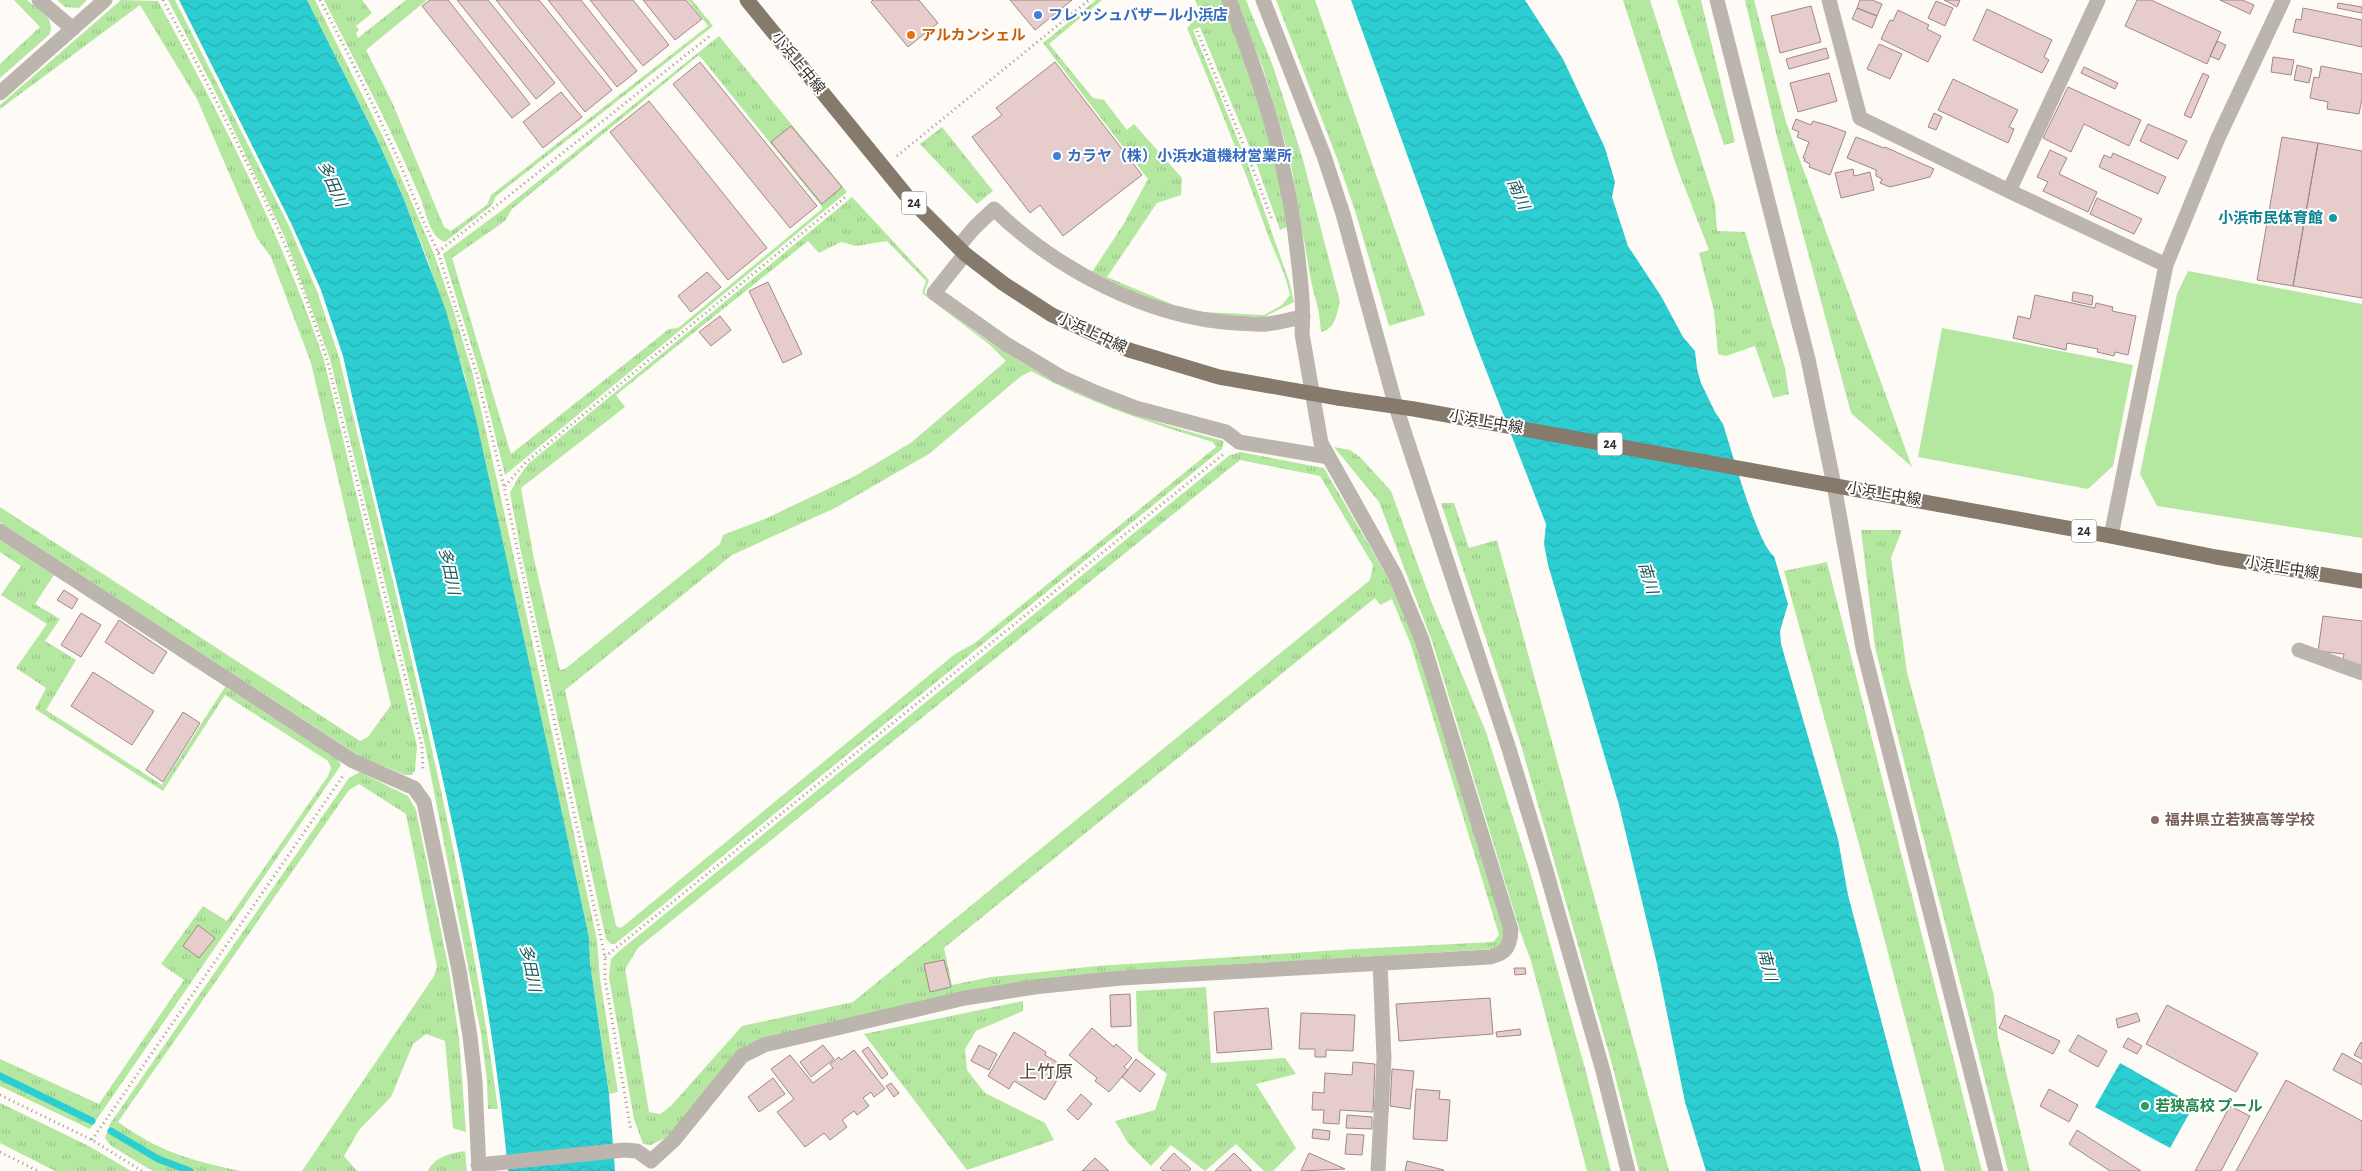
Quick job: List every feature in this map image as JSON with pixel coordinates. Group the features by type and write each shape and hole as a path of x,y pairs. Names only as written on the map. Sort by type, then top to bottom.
{"main road":[{"name":"小浜上中線","path":"748,1 882,167 925,215 962,250 1004,284 1052,315 1129,350 1219,377 1338,398 1414,408 2216,557 2362,581"}],"street":[{"path":"39,0 73,29"},
{"path":"0,93 105,0"},
{"path":"0,531 353,761 414,788 424,802 452,934 470,1036 482,1167 630,1151 656,1166 674,1140 742,1056 764,1045 965,998 1034,987 1121,978 1490,957 1502,954 1510,942 1511,930 1422,640 1395,575 1321,443 1302,334 1303,317 1296,237 1283,159 1256,70 1229,0"},
{"path":"1263,0 1320,147 1343,214 1396,407 1515,767 1603,1071 1628,1171"},
{"path":"1717,0 1808,359 1834,485 1863,648 1996,1171"},
{"path":"1830,0 1860,118 2166,265"},
{"path":"2010,191 2098,0"},
{"path":"2111,536 2166,265 2218,138 2283,0"},
{"path":"1303,317 1264,324 1188,317 1130,297 1068,266 1016,231 994,209 975,226 934,293 973,322 1039,364 1097,393 1136,408 1226,432 1239,442 1329,457"},
{"path":"2299,650 2362,673"},
{"path":"1378,1171 1384,1058 1380,963"}],"path":[{"path":"163,0 216,100 282,239 306,299 327,360 422,746 424,802"},
{"path":"320,0 391,142 438,252 477,375 504,487 605,957 606,988 632,1136 630,1151"},
{"path":"882,167 1089,0"},
{"path":"1197,31 1250,161 1272,221"},
{"path":"438,252 711,35"},
{"path":"504,487 526,462 847,196"},
{"path":"605,957 1239,442"},
{"path":"92,1140 353,761"},
{"path":"0,1095 92,1140 142,1171"},
{"path":"0,1152 38,1171"}],"green space":[{"path":"14,0 27,0 45,15 51,29 49,35 0,78 0,64 40,27"},
{"path":"57,0 87,0 79,8 65,7"},
{"path":"121,0 158,1 249,177 307,313 324,360 417,746 415,770 412,775 405,775 361,757 0,522 0,507 360,741 368,737 391,705 311,363 271,257 257,238 197,99 140,5 0,109 0,105"},
{"path":"168,0 175,0 288,224 317,291 339,357 428,731 448,825 484,1014 498,1109 488,1109 487,1081 481,1034 425,745 330,359 285,238 219,99"},
{"path":"307,0 315,0 386,143 434,254 473,375 597,940 600,979 618,1092 609,1094 590,963 589,937 465,376 427,258 403,197 377,139"},
{"path":"324,0 362,0 372,13 356,26 359,30 356,33 358,38 406,0 427,0 366,50 392,102 444,227 451,231 487,205 491,195 708,26 688,0 692,0 713,26 496,196 492,205 445,242 435,235 429,223 398,147"},
{"path":"1096,0 1102,0 1049,44 1093,98 1104,100 1127,130 1134,124 1182,178 1181,195 1157,203 1107,277 1174,305 1204,312 1264,315 1282,305 1290,295 1282,269 1218,102 1187,28 1201,14 1195,0 1222,0 1249,71 1275,161 1287,227 1280,230 1255,160 1200,27 1193,30 1247,162 1289,281 1294,302 1264,317 1190,312 1132,291 1092,272 1123,225 1148,179 1043,43"},
{"path":"1236,0 1246,0 1273,66 1302,156 1340,302 1333,324 1330,328 1321,332 1290,159 1263,68"},
{"path":"1276,0 1315,0 1425,315 1389,326 1356,214 1338,161"},
{"path":"1623,0 1650,0 1715,203 1717,231 1745,232 1785,368 1789,394 1773,398 1755,346 1726,356 1718,354 1714,311 1699,253 1709,250 1676,165"},
{"path":"1677,0 1701,0 1735,142 1724,145"},
{"path":"1745,0 1754,0 1786,122 1912,467 1851,413 1777,137"},
{"path":"719,36 847,192 505,475 480,374 443,254 501,211","holes":["699,55 823,208 678,328 669,329 511,454 452,258 505,221 512,209"]},
{"path":"942,127 993,191 977,204 920,144"},
{"path":"852,197 929,280 924,293 1004,352 1056,382 1117,409 1224,441 1222,449 615,944 611,944 606,939 521,552 510,493 528,464","holes":["808,241 819,253 841,242 856,246 887,241 926,281 922,293 990,345 1006,361 912,442 855,476 767,518 723,535 720,544 565,669 560,670 534,559 521,488 625,407 616,395","1031,371 1097,403 1213,442 1216,447 975,643 955,654 621,928 616,926 565,690 732,555 835,508 929,454 1020,377"]},
{"path":"2188,271 2362,304 2362,538 2157,506 2140,474 2177,294"},
{"path":"1942,328 2133,365 2113,466 2088,489 1918,457"},
{"path":"1334,447 1350,450 1361,458 1391,491 1431,601 1486,732 1529,868 1586,1072 1611,1171 1587,1171 1531,961 1519,928 1432,641 1379,502"},
{"path":"1240,452 1324,468 1388,578 1415,642 1505,935 1504,941 1495,949 1120,971 763,1039 671,1135 651,1145 643,1144 634,1119 609,977 611,959 1230,455","holes":["1240,460 1320,476 1373,565 1370,580 853,1002 742,1026 670,1107 660,1114 649,1112 625,969 638,948","1375,598 1380,605 1392,599 1411,645 1499,935 1493,942 1097,966 991,977 952,985 944,948"]},
{"path":"1441,503 1454,503 1469,548 1497,540 1669,1171 1639,1171 1613,1068 1521,745"},
{"path":"1861,530 1902,530 1891,558 1907,672 1994,996 1998,1039 2030,1171 2008,1171 1875,647"},
{"path":"0,540 54,575 35,604 60,619 45,641 76,660 46,710 162,785 225,687 338,760 341,765 90,1129 0,1086 0,1059 99,1104 184,980 161,964 203,906 227,921 328,776 331,768 328,761 225,695 163,791 35,709 46,688 16,668 47,624 1,595 21,566 0,552"},
{"path":"1827,562 1982,1171 1945,1171 1871,888 1784,571"},
{"path":"360,772 408,796 416,810 449,970 459,1038 466,1132 453,1128 445,1041 426,1034 413,1044 391,1097 359,1130 344,1156 357,1171 302,1171 434,976 437,967 406,814 359,784 349,790 118,1122 148,1141 177,1154 241,1171 154,1171 149,1169 110,1145 105,1138 110,1124 349,778"},
{"path":"1206,987 1211,1063 1285,1058 1296,1074 1256,1084 1296,1148 1273,1171 1264,1171 1236,1144 1205,1171 1171,1145 1151,1166 1128,1143 1115,1121 1155,1110 1167,1074 1138,1051 1136,991"},
{"path":"1023,1001 1023,1011 976,1031 965,1049 967,1070 985,1093 1045,1123 1054,1140 967,1170 864,1034"},
{"path":"0,1103 89,1146 131,1171 55,1171 0,1143"},
{"path":"465,1151 467,1171 428,1171 434,1162 439,1159"}],"water":[{"name":"多田川","path":"179,0 307,0 377,139 403,197 446,311 476,419 589,937 590,963 609,1094 615,1171 508,1171 496,1068 480,965 461,863 439,761 343,356 321,290 291,223"},
{"name":"南川","path":"1351,0 1525,0 1563,59 1605,148 1615,182 1612,197 1628,246 1661,296 1683,337 1695,351 1701,383 1723,424 1760,534 1767,548 1774,556 1788,604 1780,631 1781,644 1838,839 1848,895 1921,1171 1706,1171 1685,1102 1657,964 1619,805 1548,565 1544,544 1546,524 1475,342"},
{"name":"若狭高校 プール","path":"2120,1063 2194,1105 2170,1148 2095,1107"}],"building":[{"path":"430,0 448,0 530,104 512,118 422,6"},
{"path":"457,0 488,0 555,83 536,99"},
{"path":"496,0 539,0 612,90 585,112"},
{"path":"548,0 581,0 637,71 617,87"},
{"path":"590,0 633,0 669,45 643,66"},
{"path":"643,0 686,0 702,19 675,40"},
{"name":"アルカンシェル","path":"873,0 919,0 938,23 908,47 871,2"},
{"name":"フレッシュバザール小浜店","path":"1010,0 1072,0 1035,30"},
{"path":"1860,0 1872,0 1882,4 1877,16 1857,8"},
{"path":"1944,0 1960,0 1957,7"},
{"path":"2137,0 2151,0 2221,32 2207,64 2125,26"},
{"path":"2220,0 2242,0 2254,5 2250,14"},
{"path":"1936,1 1953,8 1945,26 1928,18"},
{"path":"2338,3 2362,7 2362,13 2337,8"},
{"path":"1811,6 1821,42 1780,53 1771,16"},
{"path":"1857,8 1877,16 1872,28 1852,19"},
{"path":"2303,8 2362,20 2362,47 2293,32 2296,19 2301,20"},
{"path":"1987,9 2052,40 2044,57 2049,60 2042,73 1973,40"},
{"path":"1898,10 1929,25 1927,29 1941,36 1928,62 1881,39 1890,20 1893,21"},
{"path":"2217,41 2226,45 2219,60 2210,56"},
{"path":"1879,44 1902,54 1890,79 1867,69"},
{"path":"1826,48 1829,58 1789,69 1786,59"},
{"path":"2273,57 2294,60 2291,75 2271,72"},
{"path":"700,62 817,206 790,228 673,84"},
{"name":"カラヤ（株）小浜水道機材営業所","path":"1055,62 1142,175 1063,236 1040,205 1030,213 972,137 1002,115 996,108"},
{"path":"2297,65 2312,69 2309,83 2294,80"},
{"path":"2321,66 2362,74 2362,98 2359,114 2327,109 2328,102 2310,98 2314,77 2319,78"},
{"path":"2084,67 2118,83 2115,89 2081,73"},
{"path":"1829,73 1837,101 1798,112 1790,83"},
{"path":"2203,73 2209,76 2191,118 2184,115"},
{"path":"1953,79 2018,110 2009,127 2014,129 2008,143 1938,110"},
{"path":"2068,87 2141,120 2129,146 2084,124 2071,152 2043,138"},
{"path":"561,92 582,117 543,148 523,122"},
{"path":"649,101 767,248 728,280 610,132"},
{"path":"1934,113 1942,117 1936,130 1928,127"},
{"path":"1796,119 1811,125 1813,121 1846,132 1830,175 1809,167 1810,164 1804,161 1805,159 1803,158 1809,142 1797,137 1799,132 1792,129"},
{"path":"2148,124 2187,141 2178,159 2140,141"},
{"path":"791,126 842,187 822,204 771,142"},
{"path":"1856,137 1885,147 1934,169 1930,177 1890,187 1880,183 1882,179 1876,176 1876,170 1847,158"},
{"path":"2282,137 2318,143 2293,286 2257,280"},
{"name":"小浜市民体育館","path":"2318,143 2362,151 2362,298 2293,286"},
{"path":"2050,150 2067,158 2059,174 2097,192 2088,212 2043,191 2048,182 2037,177"},
{"path":"2113,153 2166,177 2158,194 2099,167 2104,155 2111,158"},
{"path":"1853,169 1854,176 1870,172 1874,190 1841,198 1835,173"},
{"path":"2097,198 2142,219 2134,234 2090,214"},
{"path":"707,272 721,287 691,312 678,296"},
{"path":"768,282 802,354 783,363 749,291"},
{"path":"2073,292 2093,296 2092,305 2072,301"},
{"path":"2035,295 2095,308 2096,303 2113,307 2112,311 2136,316 2128,355 2115,352 2114,356 2097,352 2098,349 2067,343 2066,350 2013,338 2018,316 2030,319"},
{"path":"720,316 731,330 711,346 699,332"},
{"path":"64,590 78,599 72,609 57,600"},
{"path":"81,613 101,625 81,657 61,645"},
{"path":"2323,616 2362,621 2362,666 2343,660 2344,654 2318,651"},
{"path":"119,620 167,652 153,674 105,642"},
{"path":"93,672 154,711 132,745 71,706"},
{"path":"183,712 200,723 163,782 146,770"},
{"path":"198,925 215,938 199,958 183,946"},
{"path":"944,960 951,987 930,992 924,964"},
{"path":"1514,968 1525,968 1526,974 1515,975"},
{"path":"1130,994 1131,1026 1111,1027 1110,995"},
{"path":"1490,998 1493,1034 1399,1041 1396,1004"},
{"path":"2167,1005 2258,1053 2236,1092 2146,1044"},
{"path":"1268,1008 1272,1049 1217,1053 1214,1012"},
{"path":"1301,1013 1355,1015 1353,1051 1326,1050 1326,1057 1315,1057 1315,1049 1299,1049"},
{"path":"2137,1013 2140,1021 2118,1028 2116,1019"},
{"path":"2005,1015 2060,1041 2053,1054 1999,1028"},
{"path":"1092,1028 1114,1047 1116,1044 1132,1058 1124,1067 1128,1070 1109,1092 1095,1081 1097,1078 1069,1055"},
{"path":"1520,1029 1521,1035 1497,1037 1496,1032"},
{"path":"1014,1032 1046,1052 1045,1055 1065,1067 1045,1100 1014,1081 1009,1089 988,1076"},
{"path":"2078,1035 2107,1051 2098,1067 2069,1051"},
{"path":"2128,1038 2142,1046 2137,1054 2123,1047"},
{"path":"2362,1043 2362,1059 2354,1055"},
{"path":"823,1045 834,1059 811,1077 800,1062"},
{"path":"979,1045 997,1054 989,1070 971,1061"},
{"path":"868,1047 888,1074 882,1079 862,1051"},
{"path":"854,1050 885,1089 874,1097 871,1092 863,1098 869,1106 857,1115 854,1111 842,1120 847,1127 830,1140 824,1133 805,1147 777,1112 794,1099 771,1069 790,1055 813,1083 833,1068 830,1064 839,1057 841,1060"},
{"path":"2342,1053 2362,1064 2362,1085 2333,1070"},
{"path":"1136,1059 1155,1074 1140,1092 1122,1077"},
{"path":"1353,1062 1375,1064 1373,1112 1340,1110 1339,1124 1323,1123 1324,1110 1312,1110 1313,1092 1324,1093 1325,1073 1352,1075"},
{"path":"1392,1069 1414,1071 1410,1109 1390,1106"},
{"path":"773,1078 785,1094 759,1112 748,1097"},
{"path":"2286,1080 2362,1121 2362,1171 2236,1171"},
{"path":"891,1083 899,1093 894,1097 886,1086"},
{"path":"1416,1089 1440,1091 1439,1099 1450,1100 1447,1141 1413,1139"},
{"path":"2049,1089 2078,1105 2069,1122 2040,1106"},
{"path":"1081,1094 1092,1104 1078,1120 1067,1110"},
{"path":"2230,1106 2250,1116 2221,1171 2195,1171"},
{"path":"1347,1115 1372,1117 1372,1129 1346,1128"},
{"path":"1313,1129 1330,1131 1329,1140 1312,1138"},
{"path":"2077,1130 2141,1171 2110,1171 2069,1144"},
{"path":"1347,1134 1364,1135 1362,1155 1345,1154"},
{"path":"1174,1153 1191,1169 1189,1171 1163,1171 1160,1168"},
{"path":"1234,1153 1252,1171 1215,1171"},
{"path":"1309,1153 1345,1169 1301,1171"},
{"path":"1095,1158 1109,1171 1082,1171"},
{"path":"1407,1161 1444,1170 1405,1171"}],"waterway":[{"path":"0,1076 92,1121"},
{"path":"111,1131 158,1159 190,1171"}],"place":[{"name":"フレッシュバザール小浜店","path":"1038,15"},
{"name":"アルカンシェル","path":"911,35"},
{"name":"カラヤ（株）小浜水道機材営業所","path":"1057,156"},
{"name":"小浜市民体育館","path":"2333,218"},
{"name":"福井県立若狭高等学校","path":"2155,820"},
{"name":"若狭高校 プール","path":"2145,1106"}],"district":[{"name":"上竹原","path":"1046,1073"}]}
